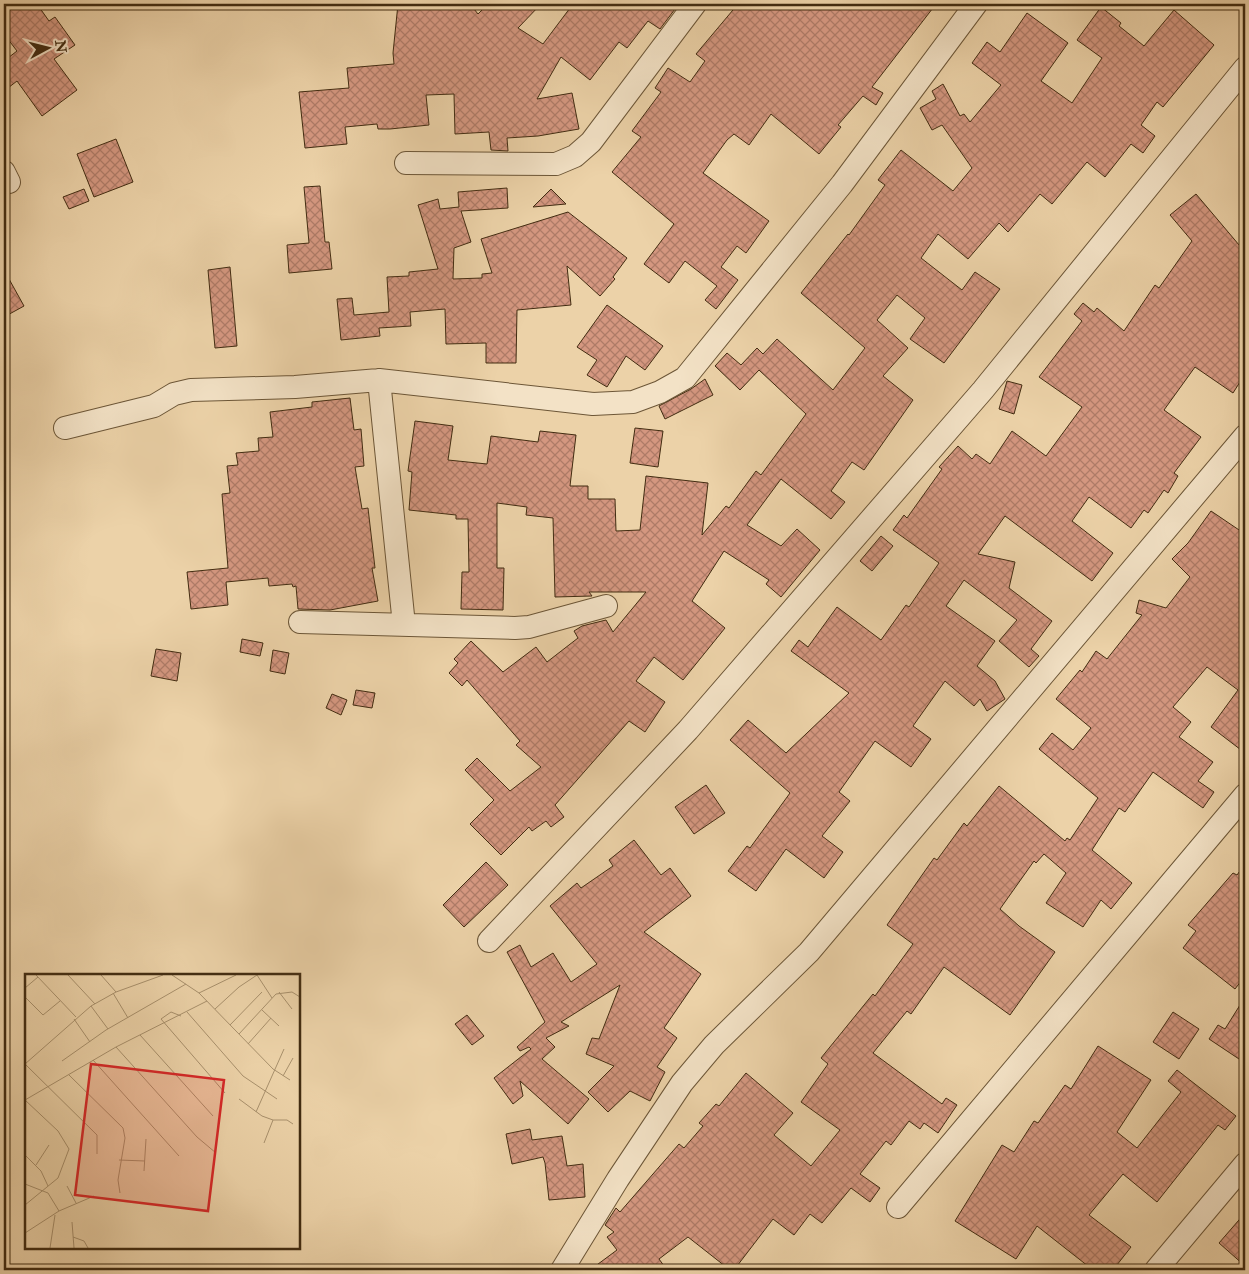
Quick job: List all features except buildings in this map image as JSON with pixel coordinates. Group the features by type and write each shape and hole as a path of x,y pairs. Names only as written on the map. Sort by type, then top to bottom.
{"street":[{"path":"406,163 556,164 575,156 591,142 695,4"},
{"path":"65,428 154,406 174,394 192,390 295,387 379,380 593,404 633,402 660,392 685,378 842,184 976,4"},
{"path":"489,941 702,715 983,390 1245,68"},
{"path":"379,380 404,625"},
{"path":"562,1270 618,1179 682,1083 714,1045 809,952 1245,436"},
{"path":"300,622 515,628 529,627 606,606"},
{"path":"898,1207 1245,795"},
{"path":"1156,1270 1245,1164"}]}
